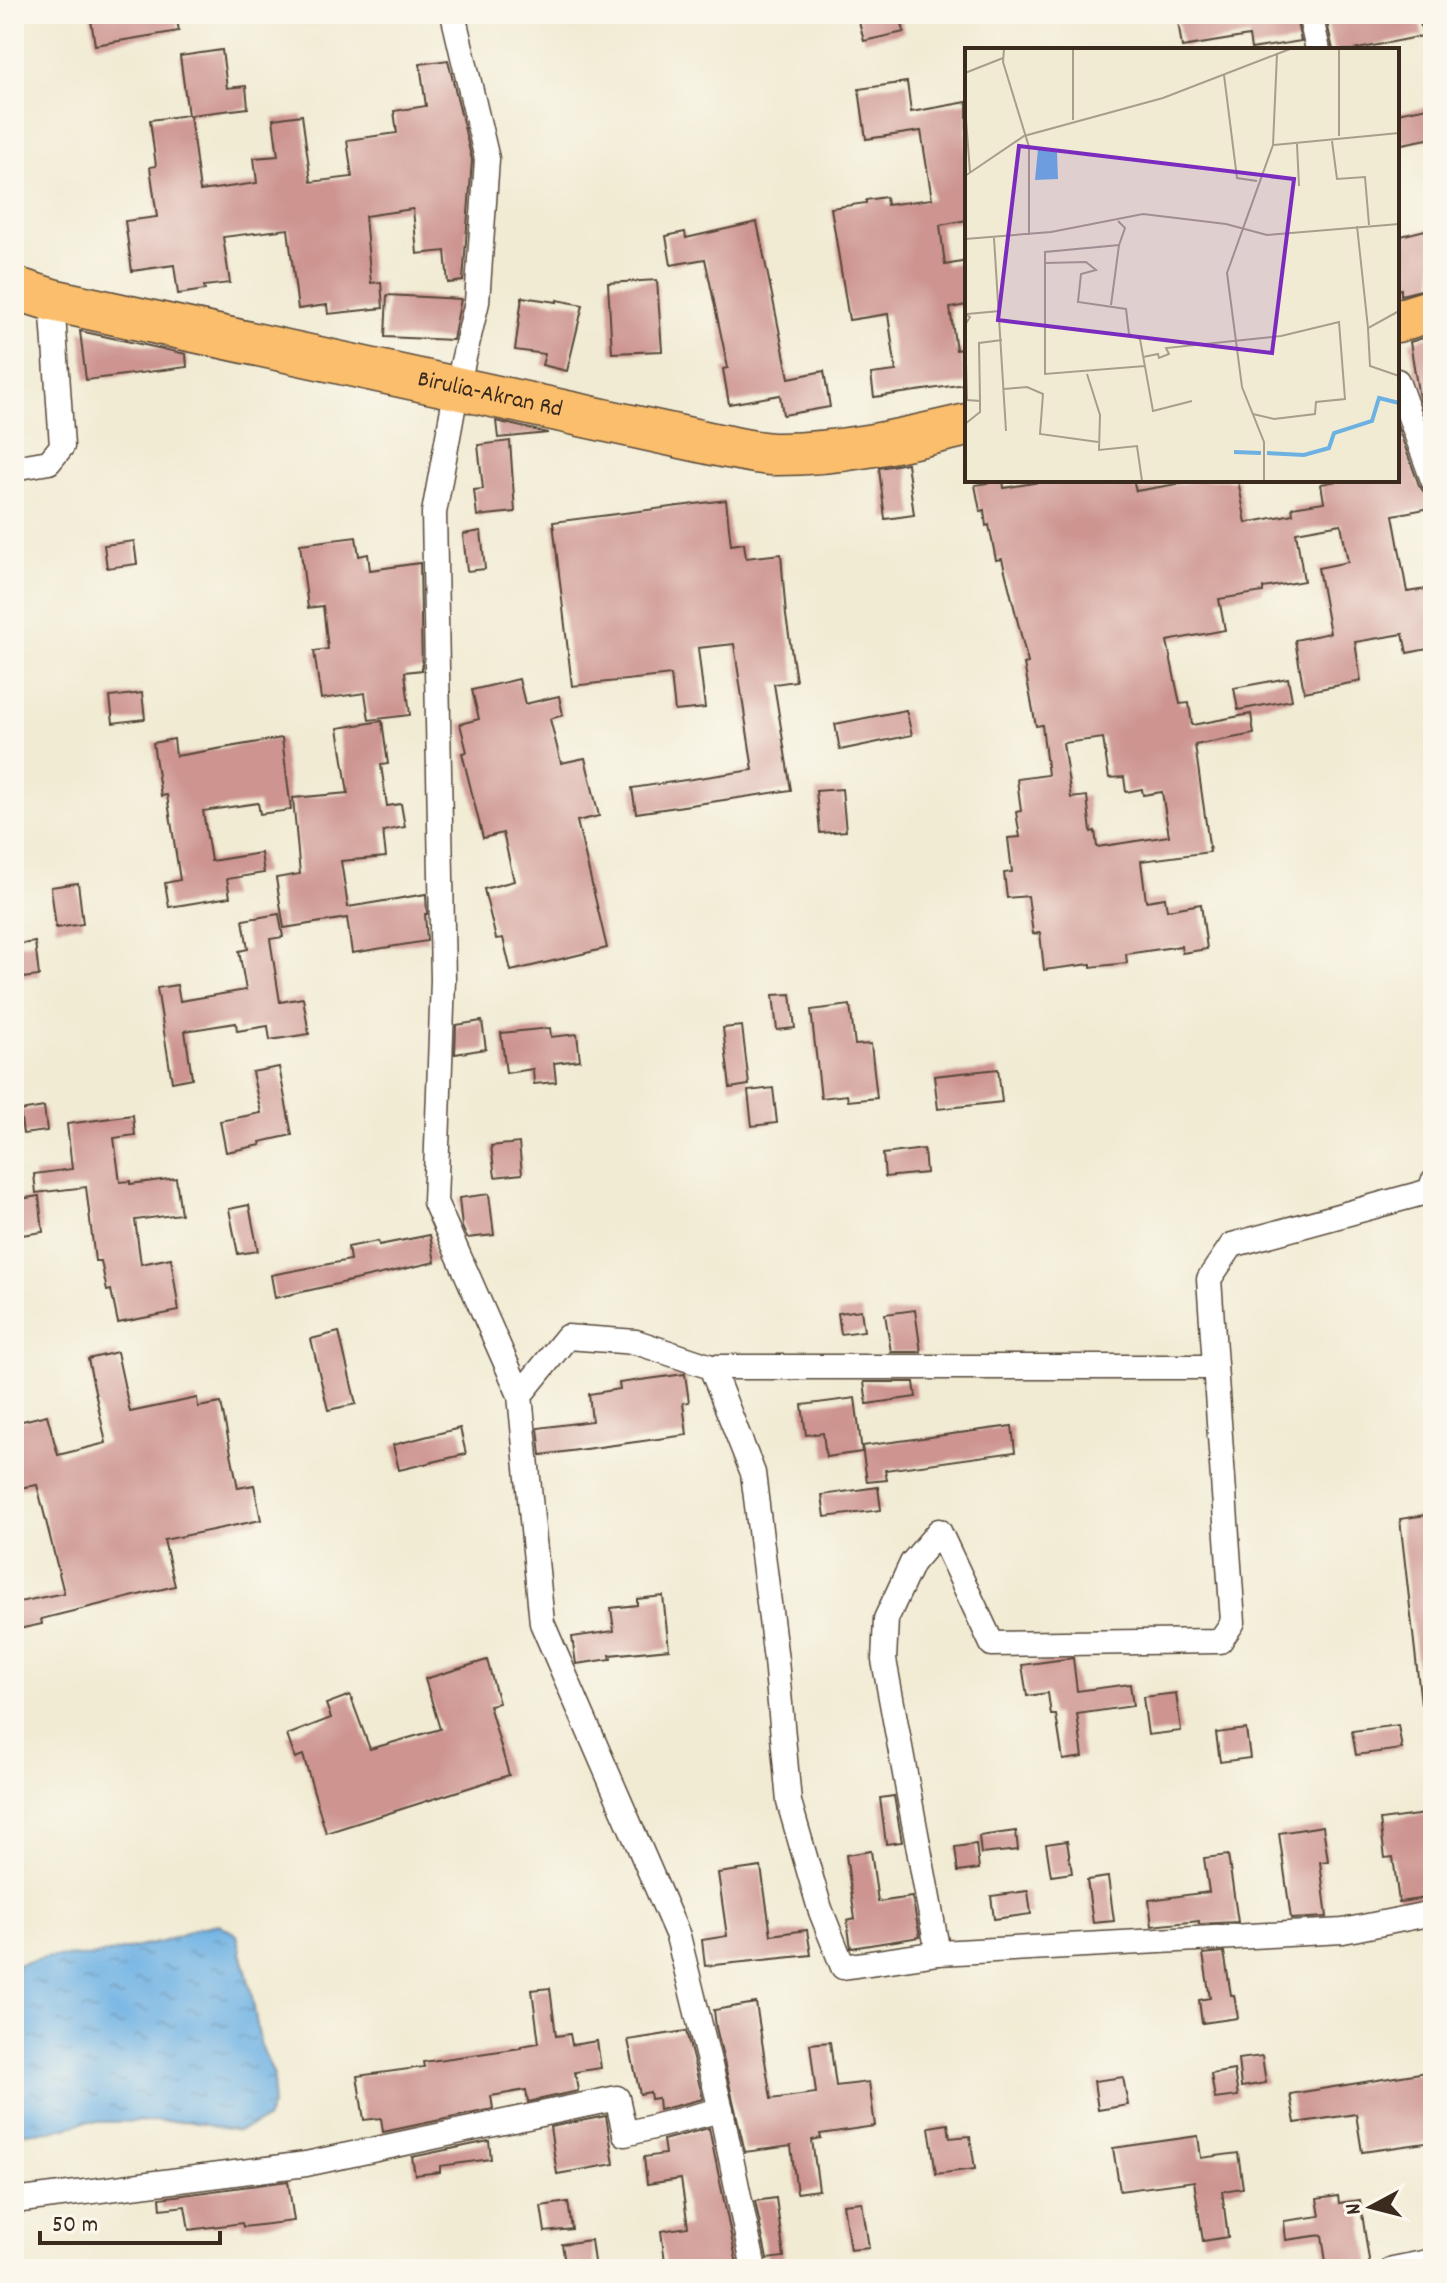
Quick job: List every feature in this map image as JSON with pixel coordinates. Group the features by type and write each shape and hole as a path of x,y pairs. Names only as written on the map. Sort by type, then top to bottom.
{"highway":[{"name":"Birulia-Akran Rd","path":"33,294 769,454 836,452 965,425"},
{"path":"1399,320 1433,310"}],"street":[{"path":"453,14 487,159 477,302 457,387 434,513 443,980 435,1202 520,1395 542,1623 678,1936 721,2110 754,2269"},
{"path":"1310,14 1318,48"},
{"path":"14,468 49,462 62,446 33,294"},
{"path":"1399,386 1433,480"},
{"path":"938,1953 884,1660 886,1619 912,1563 939,1531 992,1644 1220,1641 1233,1622 1209,1279 1232,1245 1430,1191 1433,1182"},
{"path":"520,1395 567,1337 636,1342 711,1367 1215,1367"},
{"path":"711,1367 753,1473 776,1660 789,1802 820,1909 843,1967 938,1953 1343,1931 1433,1913"},
{"path":"14,2201 306,2164 617,2098 625,2134 721,2110"},
{"path":"1393,2269 1433,2261"}],"water":[{"path":"219,1924 237,1935 260,2043 274,2076 272,2106 266,2120 238,2131 185,2121 85,2122 51,2131 23,2133 14,2130 14,1965 50,1957 94,1956 162,1942 198,1928"}],"building":[{"path":"90,14 176,14 179,31 95,45"},
{"path":"857,14 900,14 904,32 864,41"},
{"path":"1219,14 1230,14 1231,20 1265,14 1295,14 1301,41 1251,48 1249,36 1182,47 1178,21"},
{"path":"1355,14 1357,21 1392,14 1418,14 1423,36 1363,48 1333,48 1326,18"},
{"path":"222,50 227,88 246,86 248,108 190,115 200,191 257,183 254,158 278,156 273,119 302,115 311,182 352,177 347,140 397,133 394,111 426,106 420,64 448,60 472,160 463,281 448,283 445,251 417,254 413,209 365,216 371,283 381,282 383,308 328,314 327,305 298,309 288,229 223,237 230,283 204,286 205,290 178,294 174,265 132,271 125,221 157,217 150,167 156,166 150,120 188,115 180,56"},
{"path":"907,82 911,112 965,102 965,220 940,225 945,265 965,261 965,305 950,308 956,350 961,349 965,384 874,397 871,374 896,371 888,314 849,320 831,208 886,197 887,205 932,199 921,131 866,139 859,89"},
{"path":"1433,106 1433,138 1399,145 1399,113"},
{"path":"757,222 789,378 824,371 830,407 783,415 780,395 729,404 723,369 728,368 705,259 671,265 666,236 685,232 686,238"},
{"path":"1433,228 1433,287 1401,295 1399,236"},
{"path":"657,280 662,351 612,353 608,283"},
{"path":"387,295 461,299 453,340 385,337"},
{"path":"522,297 583,305 567,371 542,365 545,354 515,350"},
{"path":"80,331 186,354 187,367 86,380"},
{"path":"1433,335 1431,431 1419,398 1410,342"},
{"path":"496,421 548,433 498,438"},
{"path":"1399,430 1419,485 1429,494 1431,508 1393,515 1407,592 1433,588 1433,648 1407,653 1403,634 1355,642 1361,681 1304,692 1295,640 1330,633 1318,568 1348,562 1341,524 1296,532 1304,581 1219,599 1225,630 1167,641 1180,704 1189,703 1192,725 1251,714 1254,734 1195,745 1210,852 1141,861 1146,901 1165,898 1167,910 1201,904 1207,949 1182,953 1181,946 1126,954 1127,963 1044,970 1040,933 1033,934 1028,896 1007,898 1004,873 1012,872 1008,838 1020,837 1016,812 1021,811 1017,779 1048,775 1042,725 1036,726 1024,664 1028,663 1002,559 996,560 989,525 986,526 984,510 980,511 975,485 1003,482 1004,488 1039,482 1134,482 1136,491 1188,482 1238,482 1246,523 1293,514 1292,507 1324,502 1321,484 1399,482","holes":["1103,738 1109,778 1124,777 1126,792 1142,789 1143,795 1162,792 1169,836 1097,847 1095,831 1091,832 1087,796 1071,798 1063,743"]},
{"path":"510,441 515,512 477,516 474,490 483,489 478,445"},
{"path":"907,463 914,515 885,519 879,468"},
{"path":"726,500 731,545 744,543 746,558 781,554 796,681 774,684 791,790 636,813 632,788 753,770 734,644 698,648 705,708 675,711 671,675 572,686 553,522"},
{"path":"481,531 485,569 467,571 463,534"},
{"path":"356,537 359,556 368,554 370,570 420,563 422,670 405,672 410,715 369,720 365,693 321,699 314,651 328,649 323,606 308,608 300,544"},
{"path":"134,541 137,564 107,568 104,545"},
{"path":"1288,678 1292,700 1238,710 1234,688"},
{"path":"519,679 525,704 559,696 563,715 550,719 561,763 585,758 599,816 577,821 607,948 511,971 503,938 496,939 484,889 514,881 503,833 483,838 462,753 467,752 460,724 479,719 472,690"},
{"path":"142,693 145,719 113,723 110,697"},
{"path":"906,710 912,735 840,750 835,724"},
{"path":"382,721 388,764 381,765 387,806 401,804 405,827 383,831 386,857 341,861 348,907 426,894 427,941 352,953 347,918 284,928 276,878 300,874 293,798 348,793 338,728"},
{"path":"282,738 291,810 260,814 258,803 203,811 211,861 261,853 264,873 227,879 230,897 169,907 165,883 180,880 167,795 161,796 153,743 174,739 176,756"},
{"path":"842,789 846,831 820,833 816,791"},
{"path":"78,883 83,924 56,928 51,887"},
{"path":"279,914 283,937 270,939 280,1002 303,998 309,1034 270,1040 268,1026 237,1031 236,1023 185,1031 192,1078 172,1082 157,988 177,985 180,1001 246,990 239,951 248,949 243,920"},
{"path":"35,942 39,976 14,979 14,945"},
{"path":"791,994 795,1028 777,1030 773,995"},
{"path":"850,1005 855,1045 871,1044 877,1098 848,1101 847,1095 821,1098 811,1010"},
{"path":"482,1021 486,1049 455,1054 456,1025"},
{"path":"742,1026 749,1085 730,1088 723,1028"},
{"path":"550,1028 551,1037 577,1034 580,1060 554,1063 556,1082 534,1084 533,1069 506,1073 501,1033"},
{"path":"279,1067 292,1135 226,1152 220,1121 261,1113 252,1072"},
{"path":"998,1069 1002,1102 938,1109 934,1076"},
{"path":"773,1088 777,1123 752,1126 748,1091"},
{"path":"44,1107 47,1131 23,1134 20,1111"},
{"path":"133,1115 135,1135 114,1138 120,1182 130,1181 130,1184 176,1178 181,1214 135,1220 141,1264 171,1258 179,1311 118,1323 101,1261 95,1261 86,1187 36,1193 34,1174 72,1169 67,1124"},
{"path":"519,1143 522,1174 495,1177 491,1146"},
{"path":"924,1149 926,1173 885,1177 883,1154"},
{"path":"489,1194 494,1235 467,1238 462,1227 459,1198"},
{"path":"39,1196 43,1232 14,1236 14,1200"},
{"path":"249,1205 258,1251 238,1254 229,1209"},
{"path":"430,1235 435,1262 275,1298 271,1275 350,1260 348,1247 378,1241 379,1245"},
{"path":"861,1310 864,1331 841,1334 838,1313"},
{"path":"915,1310 921,1352 891,1352 885,1314"},
{"path":"339,1332 356,1404 328,1410 311,1339"},
{"path":"117,1352 130,1412 197,1398 198,1407 221,1403 238,1488 254,1485 261,1520 164,1540 175,1586 41,1619 42,1624 14,1630 14,1603 64,1593 37,1485 14,1489 14,1423 47,1415 58,1455 106,1443 88,1359"},
{"path":"685,1374 689,1402 683,1403 687,1435 541,1455 538,1428 592,1421 589,1394 620,1389 619,1383"},
{"path":"864,1382 914,1382 916,1397 867,1404"},
{"path":"855,1398 862,1452 826,1457 823,1433 806,1435 802,1405"},
{"path":"1012,1426 1015,1452 885,1470 887,1480 867,1482 862,1446"},
{"path":"460,1428 466,1454 399,1470 393,1445"},
{"path":"878,1487 881,1510 825,1517 822,1495"},
{"path":"1426,1515 1430,1546 1426,1547 1433,1600 1433,1703 1421,1704 1400,1519"},
{"path":"663,1596 669,1649 610,1655 611,1659 576,1664 572,1637 614,1631 611,1608 637,1605 637,1599"},
{"path":"1073,1658 1077,1691 1130,1684 1133,1706 1077,1714 1083,1757 1063,1760 1056,1715 1051,1715 1048,1693 1027,1696 1022,1665"},
{"path":"487,1660 499,1703 489,1705 509,1775 326,1833 303,1755 295,1758 287,1735 331,1718 326,1704 350,1695 370,1749 440,1729 425,1679"},
{"path":"1176,1693 1181,1731 1148,1735 1143,1697"},
{"path":"1398,1725 1402,1749 1356,1755 1352,1731"},
{"path":"1246,1729 1250,1758 1220,1762 1216,1733"},
{"path":"894,1796 902,1842 886,1844 880,1798"},
{"path":"1433,1813 1433,1852 1427,1853 1433,1897 1399,1902 1393,1857 1385,1858 1380,1820"},
{"path":"1323,1826 1328,1861 1320,1862 1327,1917 1291,1919 1279,1833"},
{"path":"1016,1831 1018,1850 981,1854 979,1836"},
{"path":"1067,1841 1072,1873 1051,1876 1046,1844"},
{"path":"976,1844 979,1869 958,1872 955,1847"},
{"path":"871,1851 878,1902 912,1897 920,1937 851,1948 847,1921 855,1919 846,1855"},
{"path":"1228,1855 1238,1922 1199,1924 1199,1921 1152,1926 1149,1900 1209,1892 1204,1858"},
{"path":"761,1867 771,1935 807,1930 811,1955 705,1966 702,1940 727,1936 718,1873"},
{"path":"1108,1877 1114,1921 1093,1923 1087,1880"},
{"path":"1028,1891 1031,1914 994,1919 991,1896"},
{"path":"1224,1952 1238,2018 1202,2023 1199,2000 1210,1998 1203,1954"},
{"path":"550,1988 556,2036 570,2034 572,2045 597,2041 601,2068 575,2072 578,2091 528,2102 526,2090 491,2096 493,2109 383,2132 381,2118 364,2120 357,2076 424,2067 423,2062 539,2043 532,1990"},
{"path":"756,2003 771,2099 816,2093 810,2044 830,2042 836,2086 869,2082 875,2126 820,2134 821,2138 812,2140 819,2190 797,2193 791,2146 745,2152 714,2010"},
{"path":"686,2031 703,2099 659,2110 658,2098 651,2099 650,2092 640,2094 628,2040"},
{"path":"1262,2056 1266,2083 1241,2087 1238,2059"},
{"path":"1234,2070 1238,2096 1215,2099 1211,2074"},
{"path":"1433,2071 1433,2142 1362,2152 1356,2114 1295,2123 1290,2094"},
{"path":"1123,2077 1128,2105 1098,2110 1094,2081"},
{"path":"606,2116 614,2164 557,2174 550,2127"},
{"path":"948,2124 950,2138 970,2136 975,2169 936,2174 929,2127"},
{"path":"709,2128 738,2269 666,2269 661,2231 688,2227 681,2179 647,2184 644,2157 665,2154 663,2140"},
{"path":"1198,2136 1201,2158 1238,2153 1243,2188 1222,2191 1228,2237 1203,2241 1194,2181 1120,2191 1113,2148"},
{"path":"489,2141 491,2159 440,2166 440,2172 415,2175 412,2157"},
{"path":"288,2181 294,2221 243,2227 242,2223 189,2230 185,2206 161,2209 160,2198"},
{"path":"1338,2196 1339,2203 1360,2200 1370,2267 1327,2269 1322,2235 1286,2240 1284,2221 1320,2216 1317,2199"},
{"path":"776,2198 784,2257 767,2259 755,2201"},
{"path":"568,2202 572,2229 545,2232 541,2206"},
{"path":"862,2202 869,2248 850,2250 843,2204"},
{"path":"591,2240 595,2269 566,2269 562,2244"}]}
